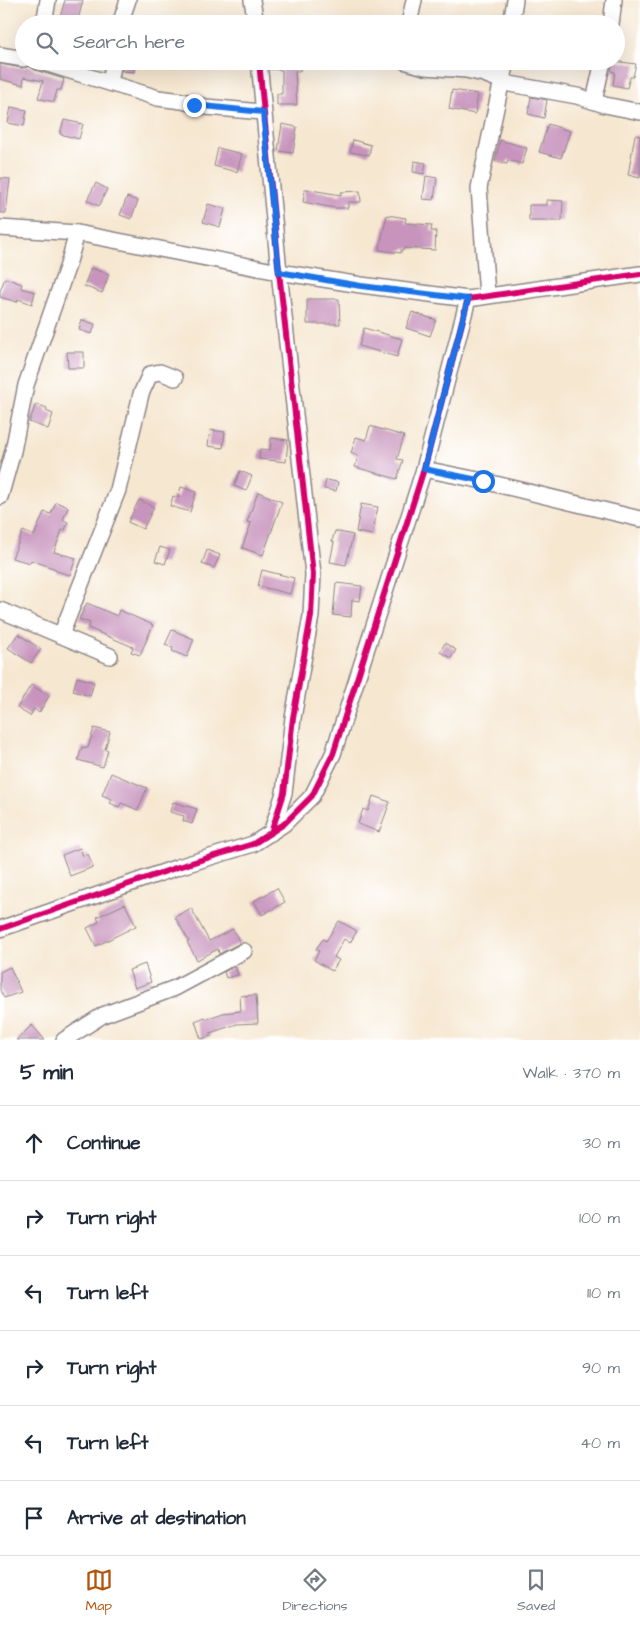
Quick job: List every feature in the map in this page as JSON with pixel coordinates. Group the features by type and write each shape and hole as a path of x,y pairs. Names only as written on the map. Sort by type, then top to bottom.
{"street":[{"path":"46,15 48,0"},
{"path":"123,15 128,0"},
{"path":"252,0 254,15"},
{"path":"411,15 414,0"},
{"path":"512,15 515,0"},
{"path":"612,15 614,0"},
{"path":"0,55 15,58"},
{"path":"67,70 158,98 182,101 194,105 263,112"},
{"path":"110,83 112,70"},
{"path":"260,70 279,272 313,574 311,616 284,793 271,833"},
{"path":"466,70 515,85 577,96 640,112"},
{"path":"487,295 479,188 504,70"},
{"path":"594,101 601,70"},
{"path":"0,228 77,233 361,286 468,299 640,274"},
{"path":"0,497 13,451 26,385 68,265 77,233"},
{"path":"0,929 178,867 253,844 284,824 312,796 333,754 424,469 468,299"},
{"path":"61,635 118,490 141,394 150,374 160,372 175,378"},
{"path":"424,469 483,481 640,519"},
{"path":"0,610 110,656"},
{"path":"64,1040 103,1015 175,988 244,951"}],"building":[{"path":"65,0 83,0 79,15 61,15"},
{"path":"625,63 636,64 633,77 630,77 627,88 613,85 615,72 611,71 625,70"},
{"path":"0,64 15,67 15,70 35,70 64,79 61,90 57,90 54,102 38,98 43,81 24,77 23,85 0,79"},
{"path":"122,70 134,70 134,72"},
{"path":"282,70 300,70 295,71 297,105 277,105 277,94 282,94"},
{"path":"452,90 478,94 475,114 449,109"},
{"path":"531,97 547,100 544,118 528,114"},
{"path":"11,107 27,110 24,126 8,123"},
{"path":"64,120 83,124 79,139 60,134"},
{"path":"282,124 297,127 293,153 278,151"},
{"path":"548,124 570,131 561,158 539,152"},
{"path":"635,135 640,136 640,178 628,175"},
{"path":"353,140 371,145 369,155 350,152"},
{"path":"500,140 527,148 522,164 508,160 507,164 495,161"},
{"path":"218,148 242,154 237,172 214,166"},
{"path":"414,161 426,163 424,174 413,172"},
{"path":"426,176 437,178 434,200 423,199"},
{"path":"0,178 10,179 6,213 0,213"},
{"path":"96,183 107,189 99,206 87,200"},
{"path":"305,189 341,195 341,192 360,191 361,202 348,202 348,208 335,208 303,202"},
{"path":"127,197 138,201 131,219 120,215"},
{"path":"547,200 563,201 562,221 529,221 529,205 547,205"},
{"path":"208,204 225,209 220,227 203,222"},
{"path":"387,215 406,218 405,223 432,225 431,231 436,231 435,250 404,248 404,250 401,250 401,253 379,250"},
{"path":"91,268 109,274 102,293 84,286"},
{"path":"5,278 22,284 21,288 35,292 32,304 18,299 17,302 0,297 0,291"},
{"path":"307,299 339,299 340,324 307,324"},
{"path":"412,312 436,320 430,336 406,328"},
{"path":"82,320 95,324 92,334 79,330"},
{"path":"364,328 402,339 397,357 359,346"},
{"path":"67,352 84,352 84,368 68,368"},
{"path":"36,404 47,408 46,411 53,414 48,429 29,422"},
{"path":"370,426 404,436 397,459 403,460 397,479 355,467 358,456 351,453 356,437 366,440"},
{"path":"210,430 225,432 223,448 208,446"},
{"path":"271,438 288,440 286,462 259,459 260,449 270,450"},
{"path":"240,471 252,476 246,491 234,486"},
{"path":"326,480 338,482 336,491 324,489"},
{"path":"181,487 196,492 190,512 170,506 173,496 178,498"},
{"path":"258,492 282,502 263,555 242,548 251,523 247,522"},
{"path":"139,500 154,507 143,529 128,522"},
{"path":"56,502 68,507 63,520 68,522 65,530 62,530 54,552 76,558 70,575 31,560 30,563 12,558 23,531 34,536 44,512 51,514"},
{"path":"361,504 378,507 372,535 356,532"},
{"path":"335,531 353,535 346,565 330,562"},
{"path":"160,547 170,550 165,564 155,561"},
{"path":"207,550 220,555 214,568 202,564"},
{"path":"262,570 294,578 290,594 258,586"},
{"path":"336,583 362,586 360,601 352,600 351,617 333,615"},
{"path":"87,603 117,616 119,610 153,625 140,655 131,652 133,647 88,628 90,623 79,619"},
{"path":"172,630 194,639 187,657 172,651 173,648 165,645"},
{"path":"18,634 41,649 31,663 8,648"},
{"path":"445,643 456,650 451,658 440,652"},
{"path":"77,677 94,682 90,696 73,691"},
{"path":"31,685 49,696 39,713 34,709 30,716 17,708"},
{"path":"94,728 110,732 105,749 108,750 103,767 78,760 82,747 88,748"},
{"path":"111,773 147,788 138,810 121,803 119,807 110,803 112,799 102,795"},
{"path":"373,796 390,802 379,832 358,824 363,809 368,811"},
{"path":"173,802 197,809 192,824 183,821 184,816 170,812"},
{"path":"80,848 83,856 88,854 93,867 70,876 62,855"},
{"path":"277,888 285,902 262,915 254,901"},
{"path":"125,904 136,926 96,946 87,928 99,922 97,917"},
{"path":"191,908 209,941 233,929 240,943 219,954 218,949 197,960 187,942 189,941 175,917"},
{"path":"339,921 357,931 350,943 344,939 334,957 339,960 332,971 314,960 319,951 316,949 323,939 326,941"},
{"path":"145,964 151,982 135,988 129,970"},
{"path":"235,966 238,975 226,978 224,972"},
{"path":"10,967 21,992 4,998 0,990 0,972"},
{"path":"256,995 258,1023 237,1024 210,1033 211,1036 201,1039 195,1021 223,1013 241,1011 240,996"},
{"path":"32,1025 45,1040 16,1040"}],"cycle path":[{"path":"260,70 279,272 313,574 311,616 293,718 284,793 271,833"},
{"path":"0,929 178,867 253,844 284,824 312,796 333,754 424,469 468,299 640,274"}],"route":[{"path":"194,105 263,112 279,272 361,286 468,299 424,469 483,481"}]}
